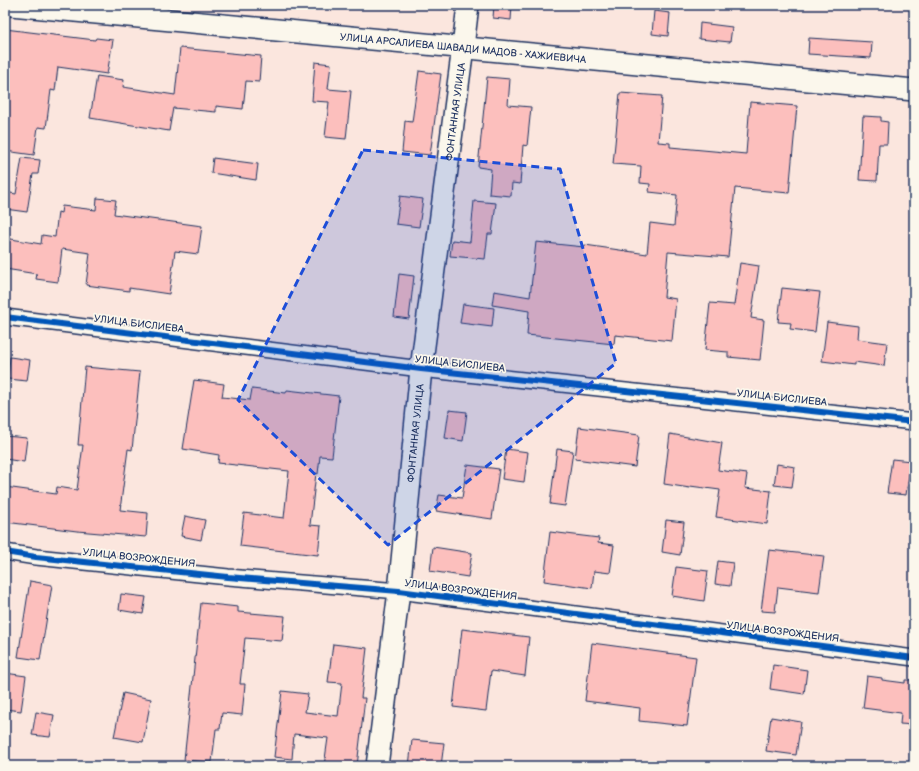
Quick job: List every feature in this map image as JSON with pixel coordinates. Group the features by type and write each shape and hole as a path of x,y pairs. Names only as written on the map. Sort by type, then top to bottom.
{"street":[{"name":"УЛИЦА АРСАЛИЕВА ШАВАДИ МАДОВ - ХАЖИЕВИЧА","path":"11,5 914,90"},
{"name":"ФОНТАННАЯ УЛИЦА","path":"377,766 399,591 421,369 468,5"},
{"name":"УЛИЦА БИСЛИЕВА","path":"5,317 421,369 914,422"},
{"name":"УЛИЦА ВОЗРОЖДЕНИЯ","path":"5,552 36,557 228,577 399,591 914,658"}],"highlighted area":[{"path":"363,150 560,169 616,363 388,545 238,400"}],"building":[{"path":"494,5 512,5 511,20 493,18"},
{"path":"654,11 670,13 668,36 652,34"},
{"path":"700,23 732,27 730,42 699,39"},
{"path":"5,29 95,40 96,38 113,40 107,74 58,67 55,91 51,90 46,128 38,127 34,155 5,151"},
{"path":"809,38 872,42 871,58 808,54"},
{"path":"180,48 261,56 259,82 246,81 243,109 216,106 216,112 173,108 169,131 90,118 97,76 124,80 123,87 175,95"},
{"path":"315,62 331,64 328,89 351,91 346,139 325,137 329,102 312,101"},
{"path":"419,71 441,74 430,155 402,152 405,121 412,122"},
{"path":"487,77 510,79 508,105 531,107 527,146 523,145 520,184 512,183 511,196 489,194 491,169 478,167"},
{"path":"620,93 662,96 658,142 670,143 670,147 746,154 750,102 797,106 789,193 735,188 728,257 668,252 664,297 676,299 672,341 615,335 614,344 527,335 529,311 492,305 494,291 530,297 536,242 584,247 585,245 647,254 650,223 674,226 677,195 649,192 650,184 640,183 641,166 613,164"},
{"path":"863,116 881,117 881,121 888,122 887,144 879,144 877,181 859,180"},
{"path":"22,158 40,160 38,174 33,174 27,212 5,209 5,192 16,194"},
{"path":"213,158 258,164 256,180 211,173"},
{"path":"400,196 423,199 419,227 396,224"},
{"path":"97,198 116,200 114,214 202,226 198,254 175,251 169,294 129,288 129,291 86,285 90,253 62,249 58,282 36,279 37,274 5,269 5,238 41,244 42,235 55,237 58,212 61,213 62,206 96,210"},
{"path":"474,201 496,203 492,234 488,234 485,259 450,256 452,240 470,242"},
{"path":"740,263 759,266 751,318 764,320 760,360 728,357 728,352 705,350 710,303 734,305"},
{"path":"399,274 414,276 409,319 394,317"},
{"path":"782,288 820,292 815,332 790,329 791,323 778,322"},
{"path":"463,304 494,308 492,327 460,323"},
{"path":"827,322 858,326 857,339 887,343 884,366 854,362 854,365 822,361"},
{"path":"10,357 30,360 27,381 8,379"},
{"path":"85,367 140,372 132,450 128,449 120,510 148,513 146,537 77,531 5,522 5,487 56,494 57,487 77,490 83,445 78,445"},
{"path":"194,380 224,384 222,397 250,400 252,389 286,393 287,390 339,396 332,457 320,456 318,474 316,473 310,525 321,526 318,555 240,546 244,513 284,518 289,471 218,463 219,455 183,449"},
{"path":"449,410 467,412 463,441 445,438"},
{"path":"579,427 639,435 635,467 575,459"},
{"path":"670,434 722,443 718,470 747,474 745,488 771,491 767,524 716,517 720,490 690,486 690,488 664,484"},
{"path":"5,436 27,438 24,462 5,459"},
{"path":"506,449 528,452 524,482 502,479"},
{"path":"557,449 573,451 565,506 550,504"},
{"path":"892,459 911,461 906,495 887,493"},
{"path":"777,464 795,467 792,487 774,485"},
{"path":"467,465 499,469 492,519 436,511 439,495 462,498"},
{"path":"185,516 205,520 201,540 181,536"},
{"path":"666,520 684,522 680,555 662,552"},
{"path":"550,532 599,538 598,543 614,545 610,573 594,571 592,588 544,581"},
{"path":"433,547 472,553 468,577 430,571"},
{"path":"769,550 824,556 819,592 778,587 775,612 761,611"},
{"path":"718,561 733,563 730,586 715,584"},
{"path":"676,567 708,571 704,601 672,596"},
{"path":"30,581 52,585 40,660 18,657"},
{"path":"121,594 146,597 143,614 119,610"},
{"path":"201,603 238,607 238,612 285,616 282,641 245,638 240,684 245,684 242,715 222,713 220,729 216,729 212,762 184,760"},
{"path":"462,629 529,637 525,676 491,671 486,711 453,707"},
{"path":"592,643 696,657 687,726 639,721 640,708 585,701"},
{"path":"333,644 367,648 361,698 365,698 357,766 324,766 328,738 294,734 292,759 274,757 282,691 308,694 305,712 338,716 342,683 328,682"},
{"path":"773,665 807,670 804,694 770,689"},
{"path":"5,673 26,676 21,711 5,709"},
{"path":"867,676 882,678 882,680 905,683 905,680 914,680 914,725 900,724 901,713 863,708"},
{"path":"123,693 151,699 143,742 114,737"},
{"path":"36,712 54,715 50,737 32,735"},
{"path":"771,717 801,722 796,755 766,751"},
{"path":"412,740 444,743 441,766 409,766"}],"cycle path":[{"path":"5,317 421,369 914,422"},
{"path":"5,552 36,557 228,577 399,591 914,658"}]}
